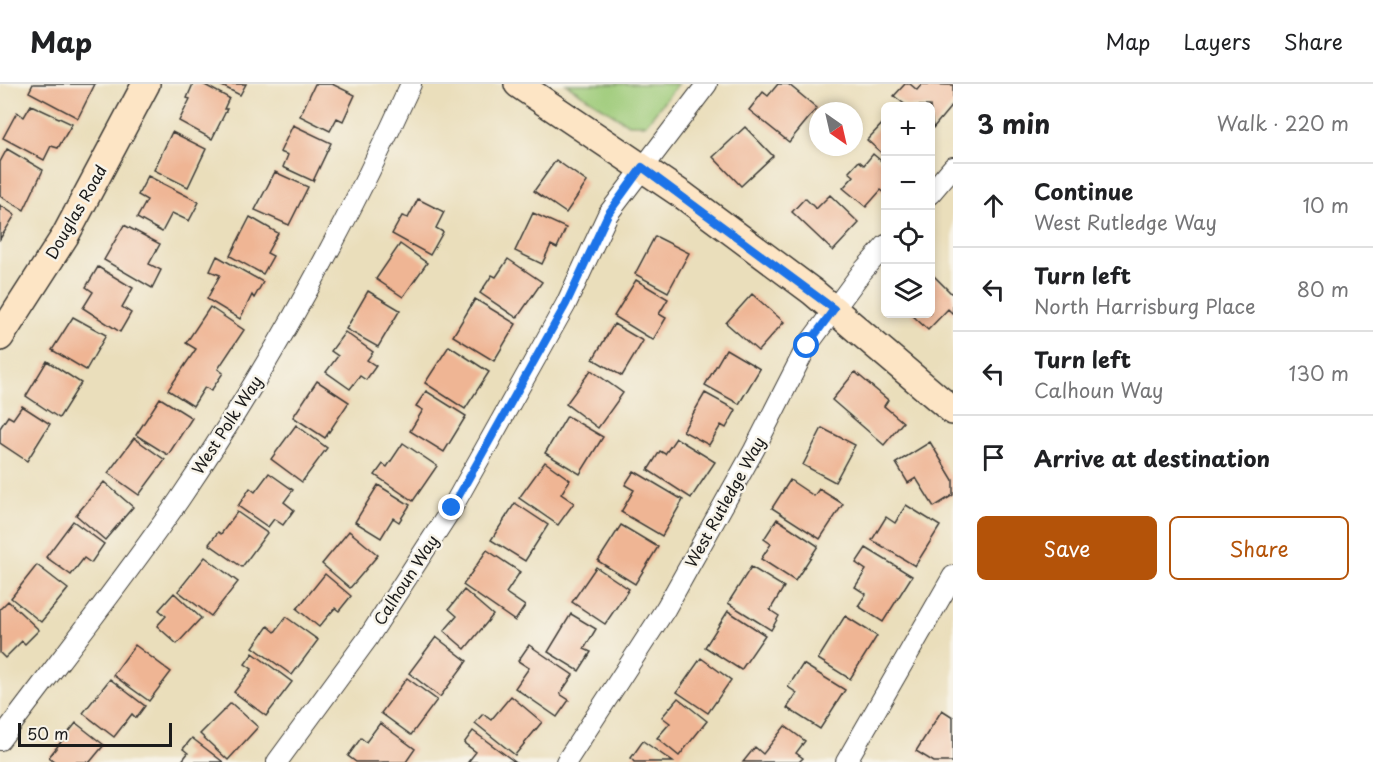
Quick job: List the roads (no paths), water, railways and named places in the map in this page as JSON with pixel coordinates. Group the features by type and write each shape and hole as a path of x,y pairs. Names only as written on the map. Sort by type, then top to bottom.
{"street":[{"name":"Douglas Road","path":"0,337 65,236 146,84"},
{"name":"West Polk Way","path":"0,740 129,570 242,403 315,278 380,153 411,84"},
{"path":"518,84 642,167 834,309 953,411"},
{"name":"Calhoun Way","path":"277,762 368,638 452,508 561,314 608,214 707,84"},
{"path":"935,188 953,167"},
{"name":"West Rutledge Way","path":"566,762 666,608 754,450 807,346 881,250"},
{"path":"846,762 953,576"}]}
